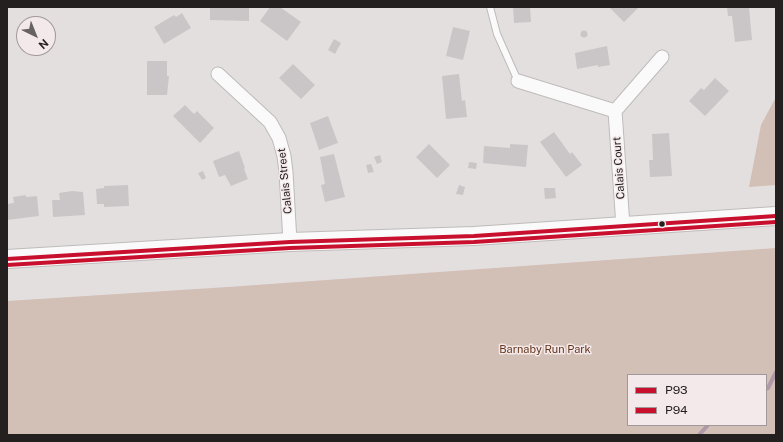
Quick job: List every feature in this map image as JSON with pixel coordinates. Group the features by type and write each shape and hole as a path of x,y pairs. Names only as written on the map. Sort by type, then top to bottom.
{"main road":[{"path":"7,259 290,242 474,236 776,216"}],"street":[{"path":"518,81 615,111 662,57"},
{"name":"Calais Street","path":"218,74 270,122 279,138 284,156 286,172 290,242"},
{"name":"Calais Court","path":"615,111 623,226"}],"lane":[{"path":"490,7 498,34 518,81"}],"green space":[{"path":"776,97 776,185 749,187 761,125"},
{"name":"Barnaby Run Park","path":"776,248 776,435 7,435 7,301 228,287"}],"building":[{"path":"210,7 249,7 249,21 210,20"},
{"path":"270,7 280,7 301,22 287,41 260,21"},
{"path":"513,7 530,7 531,22 514,23"},
{"path":"639,7 624,22 610,8"},
{"path":"727,7 749,7 752,40 735,42 732,16 728,16"},
{"path":"182,13 191,28 164,44 154,27 174,15 176,17"},
{"path":"453,27 470,31 463,60 446,56"},
{"path":"584,30 587,31 587,37 584,38 581,37 580,34 581,31"},
{"path":"334,39 341,43 335,54 328,50"},
{"path":"607,46 610,65 598,67 598,65 577,69 575,53"},
{"path":"147,61 167,61 167,76 169,76 167,95 147,95"},
{"path":"293,64 315,85 301,99 279,78"},
{"path":"459,74 462,101 465,100 467,117 446,119 442,76"},
{"path":"715,78 729,91 705,116 689,101 701,88 704,90"},
{"path":"185,105 194,114 197,111 214,128 200,143 173,116"},
{"path":"328,116 338,143 319,150 310,123"},
{"path":"554,132 570,154 572,152 582,165 566,177 540,142"},
{"path":"669,133 672,176 650,177 649,160 653,160 652,134"},
{"path":"429,144 450,165 437,178 416,157"},
{"path":"510,144 528,145 526,167 483,163 484,146 510,148"},
{"path":"239,151 248,179 231,186 225,175 219,177 213,161"},
{"path":"334,154 345,197 325,202 321,185 325,184 320,157"},
{"path":"380,155 382,162 377,164 374,157"},
{"path":"469,162 477,163 476,169 468,168"},
{"path":"371,164 374,172 368,173 366,165"},
{"path":"203,171 206,178 202,180 198,173"},
{"path":"128,185 129,206 104,207 104,204 97,204 96,189 104,188 104,186"},
{"path":"459,185 465,187 463,195 456,194"},
{"path":"544,188 555,188 556,198 545,199"},
{"path":"72,191 83,192 85,215 53,217 52,200 60,200 59,193"},
{"path":"26,195 26,197 37,196 39,216 7,220 7,204 14,203 13,197"}],"waterway":[{"path":"767,388 776,372"},
{"path":"699,435 707,426"}],"transit line":[{"name":"P93","path":"7,259 290,242 474,236 776,216"},
{"name":"P94","path":"7,265 290,248 474,242 776,222"}]}
